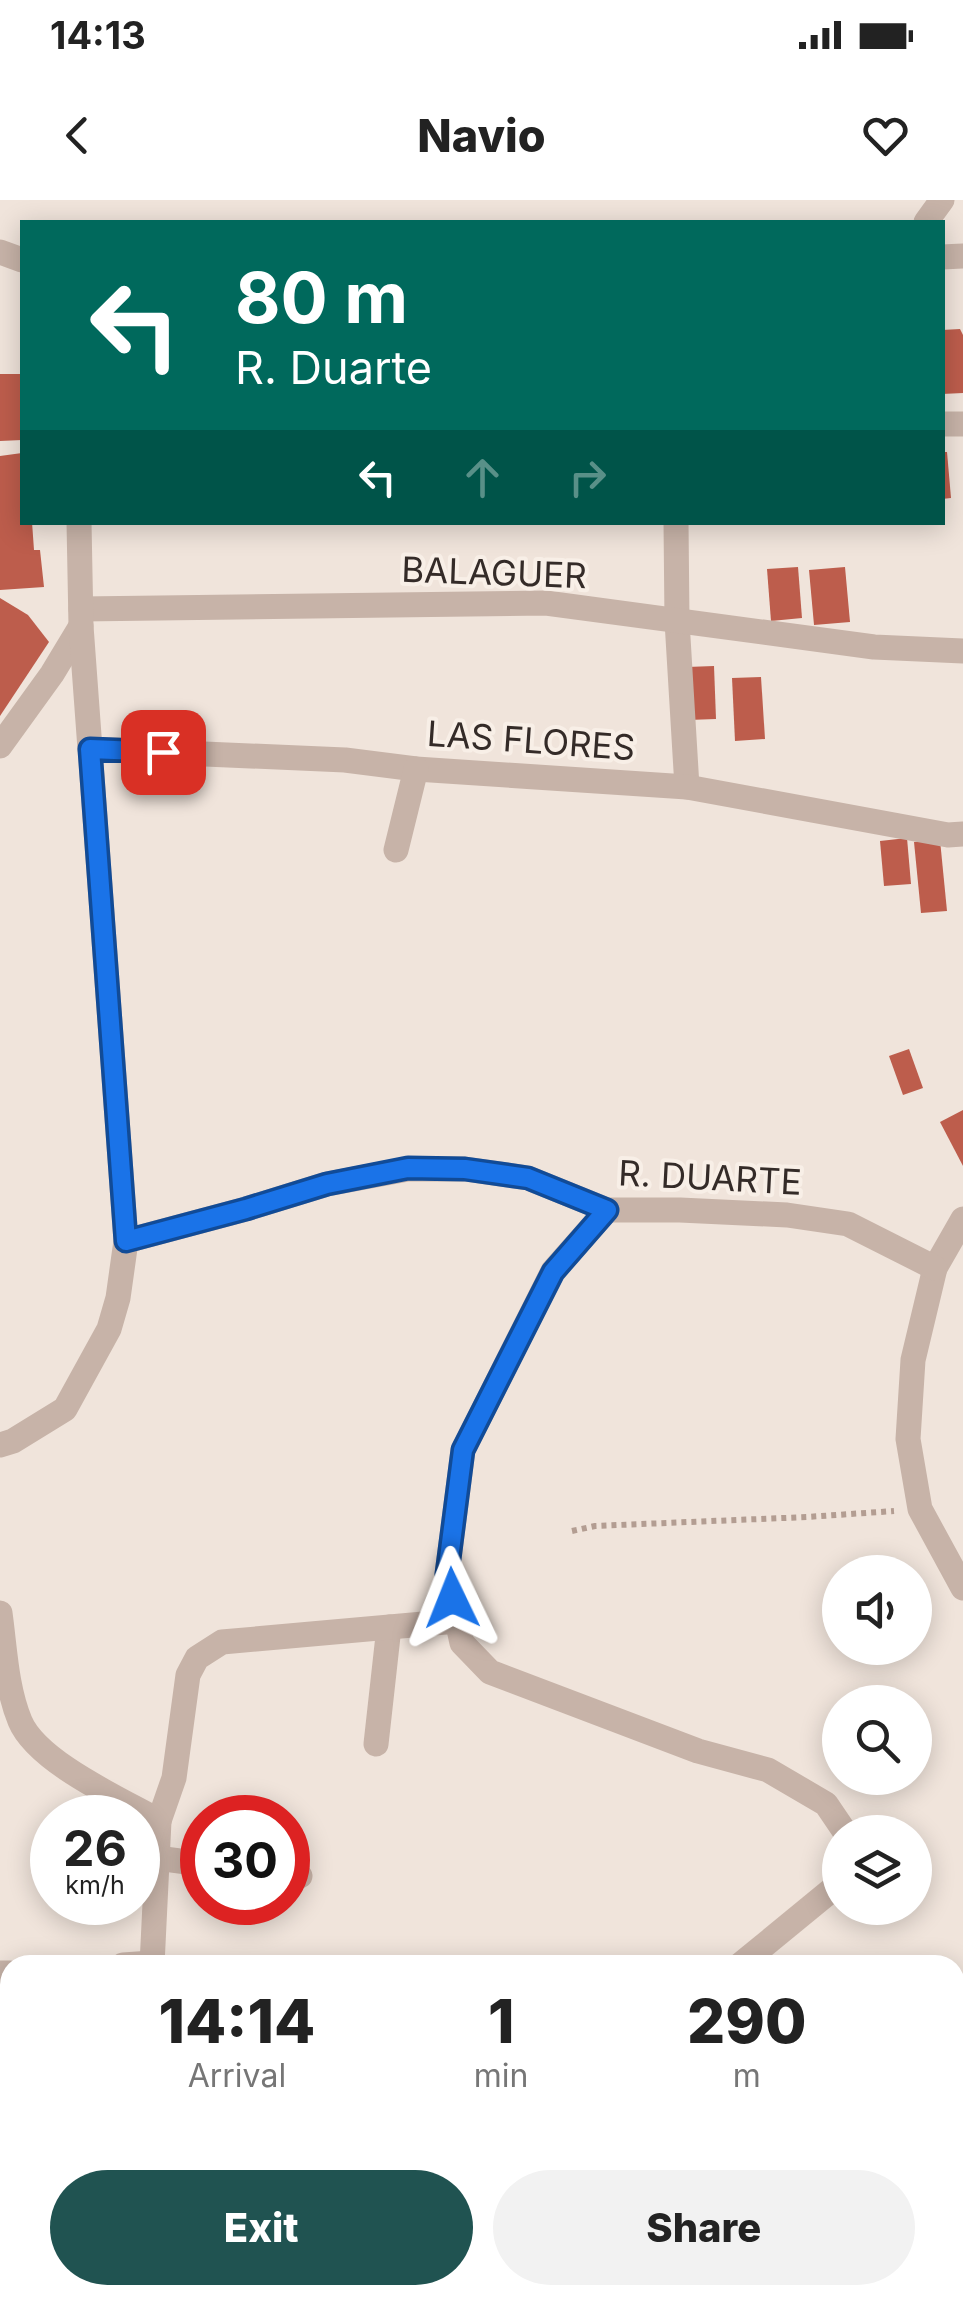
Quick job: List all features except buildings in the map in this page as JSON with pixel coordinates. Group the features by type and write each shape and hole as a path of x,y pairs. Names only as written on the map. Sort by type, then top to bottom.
{"street":[{"path":"0,1445 65,1409 109,1330 126,1241 81,618 79,525"},
{"path":"676,525 686,787"},
{"name":"BALAGUER","path":"81,618 546,603 874,647 963,651"},
{"path":"0,746 52,674 81,618"},
{"name":"LAS FLORES","path":"90,749 345,760 416,769 686,787 948,835 963,834"},
{"path":"396,850 416,769"},
{"name":"R. DUARTE","path":"126,1241 327,1184 408,1168 465,1169 528,1178 607,1210 770,1214 848,1224 935,1268"},
{"path":"607,1210 553,1272 463,1450 447,1574 462,1643 490,1672 698,1751 768,1770 826,1804 833,1815"},
{"path":"963,1219 935,1268 913,1360 908,1439 920,1509 963,1588"},
{"path":"0,1613 10,1687 22,1726 45,1755 114,1795"},
{"path":"160,1818 174,1778 188,1675 197,1658 222,1642 457,1621"},
{"path":"376,1744 389,1627"},
{"path":"752,1955 822,1897"},
{"path":"152,1955 154,1925"}],"path":[{"path":"572,1531 595,1526 920,1509"}],"route":[{"path":"163,752 90,749 126,1241 327,1184 408,1168 465,1169 528,1178 607,1210 553,1272 463,1450 447,1574 452,1598"}]}
